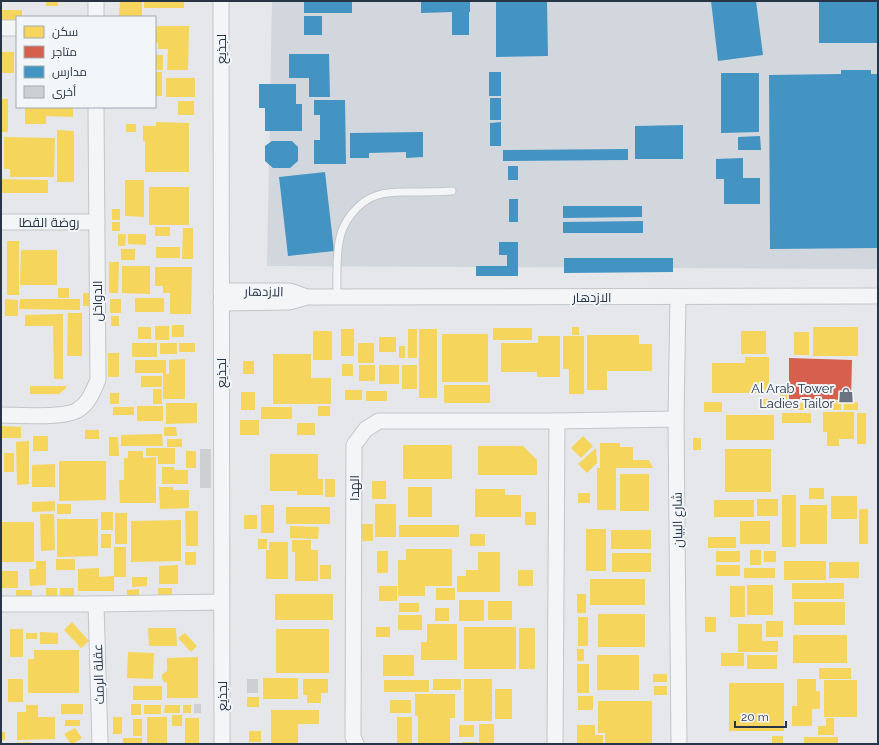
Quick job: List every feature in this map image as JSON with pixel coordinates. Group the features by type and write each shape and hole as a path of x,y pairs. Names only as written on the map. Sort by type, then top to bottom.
{"street":[{"path":"96,1 96,16"},
{"name":"لجذيع","path":"221,1 222,744"},
{"path":"1,28 16,28"},
{"name":"الدواخل","path":"1,415 60,415 79,410 90,398 98,380 96,108"},
{"name":"روضة القطا","path":"1,222 97,222"},
{"name":"الازدهار","path":"221,297 289,302 307,297 878,296"},
{"name":"شارع البيان","path":"678,297 676,419 679,744"},
{"name":"الهدا","path":"356,744 353,737 354,445 366,429 379,421 676,419"},
{"path":"555,744 557,421"},
{"path":"1,604 221,602"},
{"name":"عقلة الرمث","path":"96,604 100,744"}],"lane":[{"path":"337,297 339,242 341,232 350,216 362,204 374,196 389,193 452,191"}],"shaded area":[{"path":"272,1 878,1 878,269 267,266"}],"building: سكن":[{"path":"46,1 58,1 58,6 46,6"},
{"path":"120,1 142,1 142,16 119,16"},
{"path":"144,1 184,1 184,8 144,8"},
{"path":"1,10 22,10 22,16 16,16 16,21 1,21"},
{"path":"156,26 189,26 188,70 167,70 168,49 158,49 158,43 156,43"},
{"path":"1,52 14,52 14,73 1,73"},
{"path":"156,55 163,55 163,70 156,70"},
{"path":"156,72 162,72 162,96 156,96"},
{"path":"166,78 195,78 195,97 166,97"},
{"path":"1,99 8,99 8,132 1,132"},
{"path":"178,101 194,101 194,115 178,115"},
{"path":"25,108 73,108 73,117 46,116 46,124 25,124"},
{"path":"156,122 189,123 189,172 145,172 145,141 143,141 143,126 156,126"},
{"path":"126,124 136,124 136,132 126,132"},
{"path":"57,130 74,131 74,182 57,182"},
{"path":"4,137 55,138 54,177 10,177 10,169 4,169"},
{"path":"1,179 48,180 48,193 1,193"},
{"path":"125,180 144,180 144,217 125,216"},
{"path":"149,187 189,187 189,225 149,225"},
{"path":"112,209 120,209 120,220 112,220"},
{"path":"112,222 120,222 120,231 112,231"},
{"path":"155,227 170,227 170,236 155,236"},
{"path":"183,228 193,228 193,259 182,259"},
{"path":"118,234 126,234 125,246 118,246"},
{"path":"128,234 146,234 146,245 128,244"},
{"path":"7,241 19,241 19,295 7,295"},
{"path":"156,247 180,247 180,258 156,258"},
{"path":"121,249 135,249 135,260 121,260"},
{"path":"21,250 57,250 57,285 20,285"},
{"path":"109,262 119,262 118,293 109,293"},
{"path":"122,266 150,266 150,294 122,293"},
{"path":"155,267 192,267 191,314 170,314 170,293 163,293 163,286 155,286"},
{"path":"58,288 69,288 69,298 58,298"},
{"path":"83,293 90,293 90,306 83,306"},
{"path":"135,298 164,298 164,312 135,312"},
{"path":"5,299 18,300 18,316 5,316"},
{"path":"20,299 80,299 80,310 19,309"},
{"path":"110,299 121,299 121,313 110,313"},
{"path":"68,313 82,313 82,356 67,356"},
{"path":"63,314 63,379 54,379 53,326 25,326 25,315"},
{"path":"111,316 119,316 119,326 111,326"},
{"path":"172,325 184,325 184,337 172,337"},
{"path":"155,326 169,326 169,340 155,340"},
{"path":"138,327 151,327 151,339 138,339"},
{"path":"572,327 579,327 579,335 572,335"},
{"path":"813,327 858,327 858,356 813,356"},
{"path":"493,328 532,328 532,340 493,340"},
{"path":"341,329 354,329 354,356 341,356"},
{"path":"408,329 417,329 417,358 408,358"},
{"path":"419,329 437,329 437,398 419,398"},
{"path":"313,331 332,331 332,360 313,360"},
{"path":"741,331 766,331 766,354 741,354"},
{"path":"794,332 809,332 809,355 794,355"},
{"path":"442,334 488,334 488,382 442,382"},
{"path":"587,335 639,335 639,344 652,344 652,371 607,371 607,390 587,390"},
{"path":"538,336 560,336 560,377 537,377 537,372 501,372 501,343 538,343"},
{"path":"563,336 584,336 584,394 569,394 569,369 563,369"},
{"path":"379,337 396,337 396,352 379,352"},
{"path":"132,343 157,343 157,357 132,357"},
{"path":"160,343 177,343 177,354 160,354"},
{"path":"179,343 195,343 195,352 179,352"},
{"path":"358,343 374,343 374,363 358,363"},
{"path":"399,346 405,346 405,358 399,358"},
{"path":"108,353 119,353 119,377 108,377"},
{"path":"273,354 311,354 311,378 331,378 331,404 273,404"},
{"path":"745,357 769,357 769,393 712,393 712,363 745,363"},
{"path":"185,359 185,399 163,399 163,373 135,373 135,360 166,360 166,374 169,374 169,360"},
{"path":"243,361 254,361 254,374 243,374"},
{"path":"342,364 353,364 353,376 342,376"},
{"path":"359,365 375,365 375,381 359,381"},
{"path":"379,365 399,365 399,384 379,384"},
{"path":"402,365 417,365 417,389 402,389"},
{"path":"141,376 162,376 162,387 141,387"},
{"path":"444,385 490,385 490,403 444,403"},
{"path":"780,385 787,385 787,407 780,407"},
{"path":"30,386 66,386 66,388 59,394 30,394"},
{"path":"153,389 162,389 162,404 153,404"},
{"path":"345,390 362,390 362,400 345,400"},
{"path":"366,391 387,391 387,401 366,401"},
{"path":"241,392 255,392 255,410 241,410"},
{"path":"110,393 119,393 119,404 110,404"},
{"path":"759,399 773,399 773,410 759,410"},
{"path":"823,401 841,401 841,410 823,410"},
{"path":"704,402 722,402 722,412 704,412"},
{"path":"844,402 858,402 858,410 844,410"},
{"path":"166,403 197,403 197,423 166,424"},
{"path":"790,403 819,403 819,410 790,410"},
{"path":"137,406 163,406 163,421 137,421"},
{"path":"318,406 330,406 330,416 318,416"},
{"path":"113,407 134,407 134,415 113,415"},
{"path":"261,407 292,407 292,419 261,419"},
{"path":"823,412 854,412 854,439 839,439 839,446 827,446 827,432 823,432"},
{"path":"782,413 811,413 811,423 782,423"},
{"path":"857,413 866,413 866,444 857,444"},
{"path":"726,415 774,415 774,440 726,440"},
{"path":"240,420 259,420 259,435 240,435"},
{"path":"297,423 315,423 315,435 297,435"},
{"path":"1,426 21,427 21,438 1,438"},
{"path":"164,427 176,427 177,436 164,436"},
{"path":"85,430 99,430 99,439 85,439"},
{"path":"162,434 163,446 121,446 121,435"},
{"path":"33,436 48,436 48,451 33,451"},
{"path":"583,436 593,446 581,458 571,448"},
{"path":"109,437 118,437 119,456 109,456"},
{"path":"693,438 701,438 701,450 693,450"},
{"path":"167,439 182,439 182,447 167,447"},
{"path":"29,441 29,484 17,485 16,442"},
{"path":"600,443 620,443 620,447 633,447 633,460 649,460 653,468 600,468"},
{"path":"403,445 452,445 452,479 403,479"},
{"path":"478,446 523,446 537,460 537,475 478,475"},
{"path":"146,448 175,448 175,464 158,464 158,456 146,456"},
{"path":"596,448 597,463 587,473 578,464"},
{"path":"725,449 771,449 771,492 725,492"},
{"path":"128,451 143,451 143,458 156,457 156,503 120,503 119,480 124,480 124,458 128,458"},
{"path":"186,451 196,451 196,468 186,468"},
{"path":"4,453 14,453 14,472 4,472"},
{"path":"270,454 318,454 318,479 323,479 323,495 297,495 297,491 270,491"},
{"path":"59,461 106,461 106,500 59,501"},
{"path":"55,464 55,487 32,487 32,465"},
{"path":"162,467 174,467 174,470 188,470 188,484 162,484"},
{"path":"597,468 616,468 616,510 597,510"},
{"path":"620,474 649,474 649,511 620,511"},
{"path":"325,479 335,479 335,497 325,497"},
{"path":"372,481 386,481 386,499 372,499"},
{"path":"159,487 173,487 173,490 189,490 189,508 160,509"},
{"path":"408,487 432,487 432,517 408,517"},
{"path":"809,488 824,488 824,499 809,499"},
{"path":"475,489 505,489 505,495 521,495 521,517 475,517"},
{"path":"578,493 590,493 590,503 578,503"},
{"path":"782,495 796,495 796,547 782,547"},
{"path":"831,496 857,496 857,519 831,519"},
{"path":"757,499 778,499 778,516 757,516"},
{"path":"714,500 754,500 754,517 714,517"},
{"path":"55,501 55,511 32,512 32,502"},
{"path":"57,504 71,504 71,514 57,514"},
{"path":"375,504 396,504 396,537 375,537"},
{"path":"261,505 274,505 274,533 261,533"},
{"path":"800,505 827,505 827,544 800,544"},
{"path":"286,507 330,507 330,524 286,524"},
{"path":"859,509 868,509 868,544 859,544"},
{"path":"185,511 198,511 198,546 186,546"},
{"path":"101,512 113,512 113,530 101,530"},
{"path":"525,512 536,512 536,525 525,525"},
{"path":"115,513 127,513 127,544 115,544"},
{"path":"40,514 54,514 55,550 41,551"},
{"path":"244,515 257,515 257,529 244,529"},
{"path":"57,519 98,519 98,556 57,557"},
{"path":"181,520 181,561 131,562 131,521"},
{"path":"740,521 770,521 770,544 740,544"},
{"path":"1,522 34,522 34,562 1,562"},
{"path":"360,524 373,524 373,541 360,541"},
{"path":"399,525 459,525 459,537 399,537"},
{"path":"290,526 319,527 318,539 290,538"},
{"path":"586,529 606,529 606,571 586,571"},
{"path":"611,530 651,530 651,549 611,549"},
{"path":"101,534 111,534 111,548 101,548"},
{"path":"470,534 485,534 485,546 470,546"},
{"path":"708,537 736,537 736,548 708,548"},
{"path":"258,539 267,539 267,549 258,549"},
{"path":"292,540 311,540 311,550 318,550 318,581 295,581 295,552 292,552"},
{"path":"269,542 288,542 288,579 266,579 266,550 269,550"},
{"path":"114,547 126,547 126,577 114,577"},
{"path":"406,549 452,549 452,586 425,586 425,596 398,596 398,560 406,560"},
{"path":"750,550 761,550 761,565 750,565"},
{"path":"377,551 388,551 388,573 377,573"},
{"path":"716,551 740,551 740,562 716,562"},
{"path":"764,551 776,551 776,562 764,562"},
{"path":"185,552 196,552 196,565 185,565"},
{"path":"478,552 500,552 500,592 457,592 457,576 466,576 466,570 478,570"},
{"path":"612,553 651,553 651,572 612,572"},
{"path":"56,559 75,559 75,570 56,570"},
{"path":"36,561 46,561 46,585 30,586 29,569 36,569"},
{"path":"784,561 826,561 826,580 784,580"},
{"path":"829,562 859,562 859,578 829,578"},
{"path":"178,565 178,584 159,584 159,566"},
{"path":"320,565 331,565 331,579 320,579"},
{"path":"716,565 740,565 740,576 716,576"},
{"path":"99,568 99,577 114,576 114,591 78,591 78,569"},
{"path":"744,568 775,568 775,578 744,578"},
{"path":"518,570 533,570 533,586 518,586"},
{"path":"1,571 18,571 18,588 1,588"},
{"path":"132,577 147,577 147,586 132,587"},
{"path":"590,579 645,579 645,605 590,605"},
{"path":"792,583 844,583 844,599 792,599"},
{"path":"747,585 773,585 773,615 747,615"},
{"path":"379,586 397,586 397,601 379,601"},
{"path":"730,586 745,586 745,617 730,617"},
{"path":"46,588 57,588 57,597 46,597"},
{"path":"60,588 74,588 74,599 60,599"},
{"path":"158,588 172,588 172,597 158,598"},
{"path":"436,588 455,588 455,600 436,600"},
{"path":"139,589 139,600 127,600 127,590"},
{"path":"16,590 32,590 32,598 16,598"},
{"path":"275,594 333,594 333,620 275,620"},
{"path":"577,594 586,594 586,613 577,613"},
{"path":"459,600 484,600 484,621 459,621"},
{"path":"488,601 512,601 512,620 488,620"},
{"path":"794,602 845,602 845,625 794,625"},
{"path":"399,603 419,603 419,612 399,612"},
{"path":"435,608 449,608 449,621 435,621"},
{"path":"598,614 645,614 645,647 598,647"},
{"path":"398,615 422,615 422,630 398,630"},
{"path":"578,617 588,617 588,646 578,646"},
{"path":"705,617 716,617 716,632 705,632"},
{"path":"766,621 783,621 783,637 766,637"},
{"path":"72,622 89,641 81,648 64,630"},
{"path":"427,624 457,624 457,660 421,660 421,642 427,642"},
{"path":"738,624 762,624 762,641 778,641 778,652 738,652"},
{"path":"376,627 390,627 390,637 376,637"},
{"path":"464,627 516,627 516,669 464,669"},
{"path":"148,628 176,628 177,646 149,646"},
{"path":"519,628 535,628 535,669 519,669"},
{"path":"10,629 23,629 23,657 10,657"},
{"path":"276,629 329,629 329,673 276,673"},
{"path":"40,632 58,633 58,644 40,644"},
{"path":"26,633 37,633 37,639 26,639"},
{"path":"185,633 197,646 191,652 178,638"},
{"path":"793,635 847,635 847,663 793,663"},
{"path":"577,649 584,649 584,661 577,661"},
{"path":"34,650 79,650 79,693 28,693 28,659 34,659"},
{"path":"128,652 154,653 153,679 127,678"},
{"path":"721,653 744,653 744,666 721,666"},
{"path":"383,655 414,655 414,676 383,676"},
{"path":"597,655 639,655 639,690 597,690"},
{"path":"747,655 777,655 777,669 747,669"},
{"path":"198,657 198,698 167,698 167,683 162,679 162,675 167,671 167,658"},
{"path":"577,664 589,664 589,693 577,693"},
{"path":"819,668 851,668 851,679 819,679"},
{"path":"653,674 667,674 667,682 653,682"},
{"path":"263,678 298,678 298,699 263,699"},
{"path":"8,679 23,679 23,702 8,702"},
{"path":"303,679 328,679 328,693 321,693 321,703 307,703 307,695 303,695"},
{"path":"433,679 461,679 461,690 433,690"},
{"path":"464,679 492,679 492,721 464,721"},
{"path":"797,679 816,679 816,691 820,691 820,709 812,709 812,726 792,726 792,706 797,706"},
{"path":"384,680 429,680 429,692 384,692"},
{"path":"824,680 857,680 857,717 824,717"},
{"path":"729,683 784,683 784,731 729,731"},
{"path":"133,686 162,686 162,700 133,700"},
{"path":"654,686 667,686 667,695 654,695"},
{"path":"495,689 512,689 512,719 495,719"},
{"path":"415,694 455,694 455,718 450,718 450,744 418,744 418,716 415,716"},
{"path":"578,696 593,696 593,710 578,710"},
{"path":"247,697 259,697 259,707 247,707"},
{"path":"390,700 411,700 411,713 390,713"},
{"path":"598,701 652,701 652,743 605,744 605,733 598,733"},
{"path":"61,704 83,704 83,714 61,714"},
{"path":"131,704 141,704 141,715 131,715"},
{"path":"26,705 38,705 38,717 55,717 55,739 17,740 17,712 26,712"},
{"path":"144,705 161,705 161,714 144,714"},
{"path":"165,705 180,705 180,713 164,713"},
{"path":"183,705 191,705 191,713 183,713"},
{"path":"271,710 319,710 319,724 298,724 298,744 271,744"},
{"path":"172,715 182,715 182,726 172,726"},
{"path":"113,717 122,717 122,734 113,734"},
{"path":"147,717 167,717 167,744 147,744"},
{"path":"397,717 412,717 412,744 397,744"},
{"path":"185,718 199,718 199,744 185,744"},
{"path":"826,718 834,718 834,735 818,735 818,726 826,726"},
{"path":"133,719 142,719 142,736 133,736"},
{"path":"65,720 80,720 80,726 65,726"},
{"path":"479,724 494,724 494,744 479,744"},
{"path":"459,725 474,725 474,737 459,737"},
{"path":"577,725 595,725 595,735 603,735 603,744 577,744"},
{"path":"75,728 82,738 71,744 64,734"},
{"path":"249,731 261,731 261,742 249,742"},
{"path":"1,732 5,732 5,740 1,740"},
{"path":"772,736 783,736 783,744 772,744"},
{"path":"804,737 838,737 838,744 804,744"},
{"path":"123,738 142,738 142,744 123,744"},
{"path":"31,742 31,744 13,744 13,743"},
{"path":"462,742 477,742 477,744 462,744"}],"building: متاجر":[{"path":"789,358 852,360 851,400 789,399"}],"building: مدارس":[{"path":"304,1 352,1 352,13 304,13"},
{"path":"421,1 470,1 469,35 452,35 452,12 421,13"},
{"path":"496,1 547,1 548,56 496,57"},
{"path":"711,1 756,1 763,55 718,61"},
{"path":"819,1 878,1 878,43 819,43"},
{"path":"304,16 322,16 322,35 304,35"},
{"path":"289,54 329,54 330,97 309,97 309,78 289,78"},
{"path":"841,70 871,70 871,74 878,74 878,248 770,249 769,75 841,74"},
{"path":"489,72 501,72 501,96 489,96"},
{"path":"721,73 759,73 759,132 721,133"},
{"path":"259,84 296,84 296,104 302,104 302,131 265,131 265,108 259,108"},
{"path":"490,98 501,98 501,120 490,120"},
{"path":"314,100 345,100 346,164 314,164 314,140 320,140 320,115 314,115"},
{"path":"501,122 501,146 490,146 490,123"},
{"path":"683,125 683,159 635,159 635,126"},
{"path":"423,132 423,157 406,158 406,152 369,153 369,158 350,158 350,133"},
{"path":"760,136 761,150 738,150 738,137"},
{"path":"272,141 292,141 298,147 298,161 290,168 273,168 265,161 265,146"},
{"path":"628,149 628,160 503,161 503,150"},
{"path":"743,158 743,178 760,178 760,204 724,204 724,179 716,179 716,159"},
{"path":"508,166 518,166 518,180 508,180"},
{"path":"325,172 334,251 288,256 279,177"},
{"path":"509,199 518,199 518,222 509,222"},
{"path":"563,206 642,206 642,217 563,218"},
{"path":"643,221 643,233 563,233 563,222"},
{"path":"499,242 518,242 518,276 476,276 476,266 507,266 507,255 499,255"},
{"path":"564,258 673,258 673,272 564,273"}],"building: أخرى":[{"path":"200,449 211,449 211,488 200,488"},
{"path":"247,679 258,679 258,693 247,693"},
{"path":"194,704 201,704 201,713 194,713"}],"place":[{"name":"Al Arab Tower Ladies Tailor","path":"846,395"}]}
